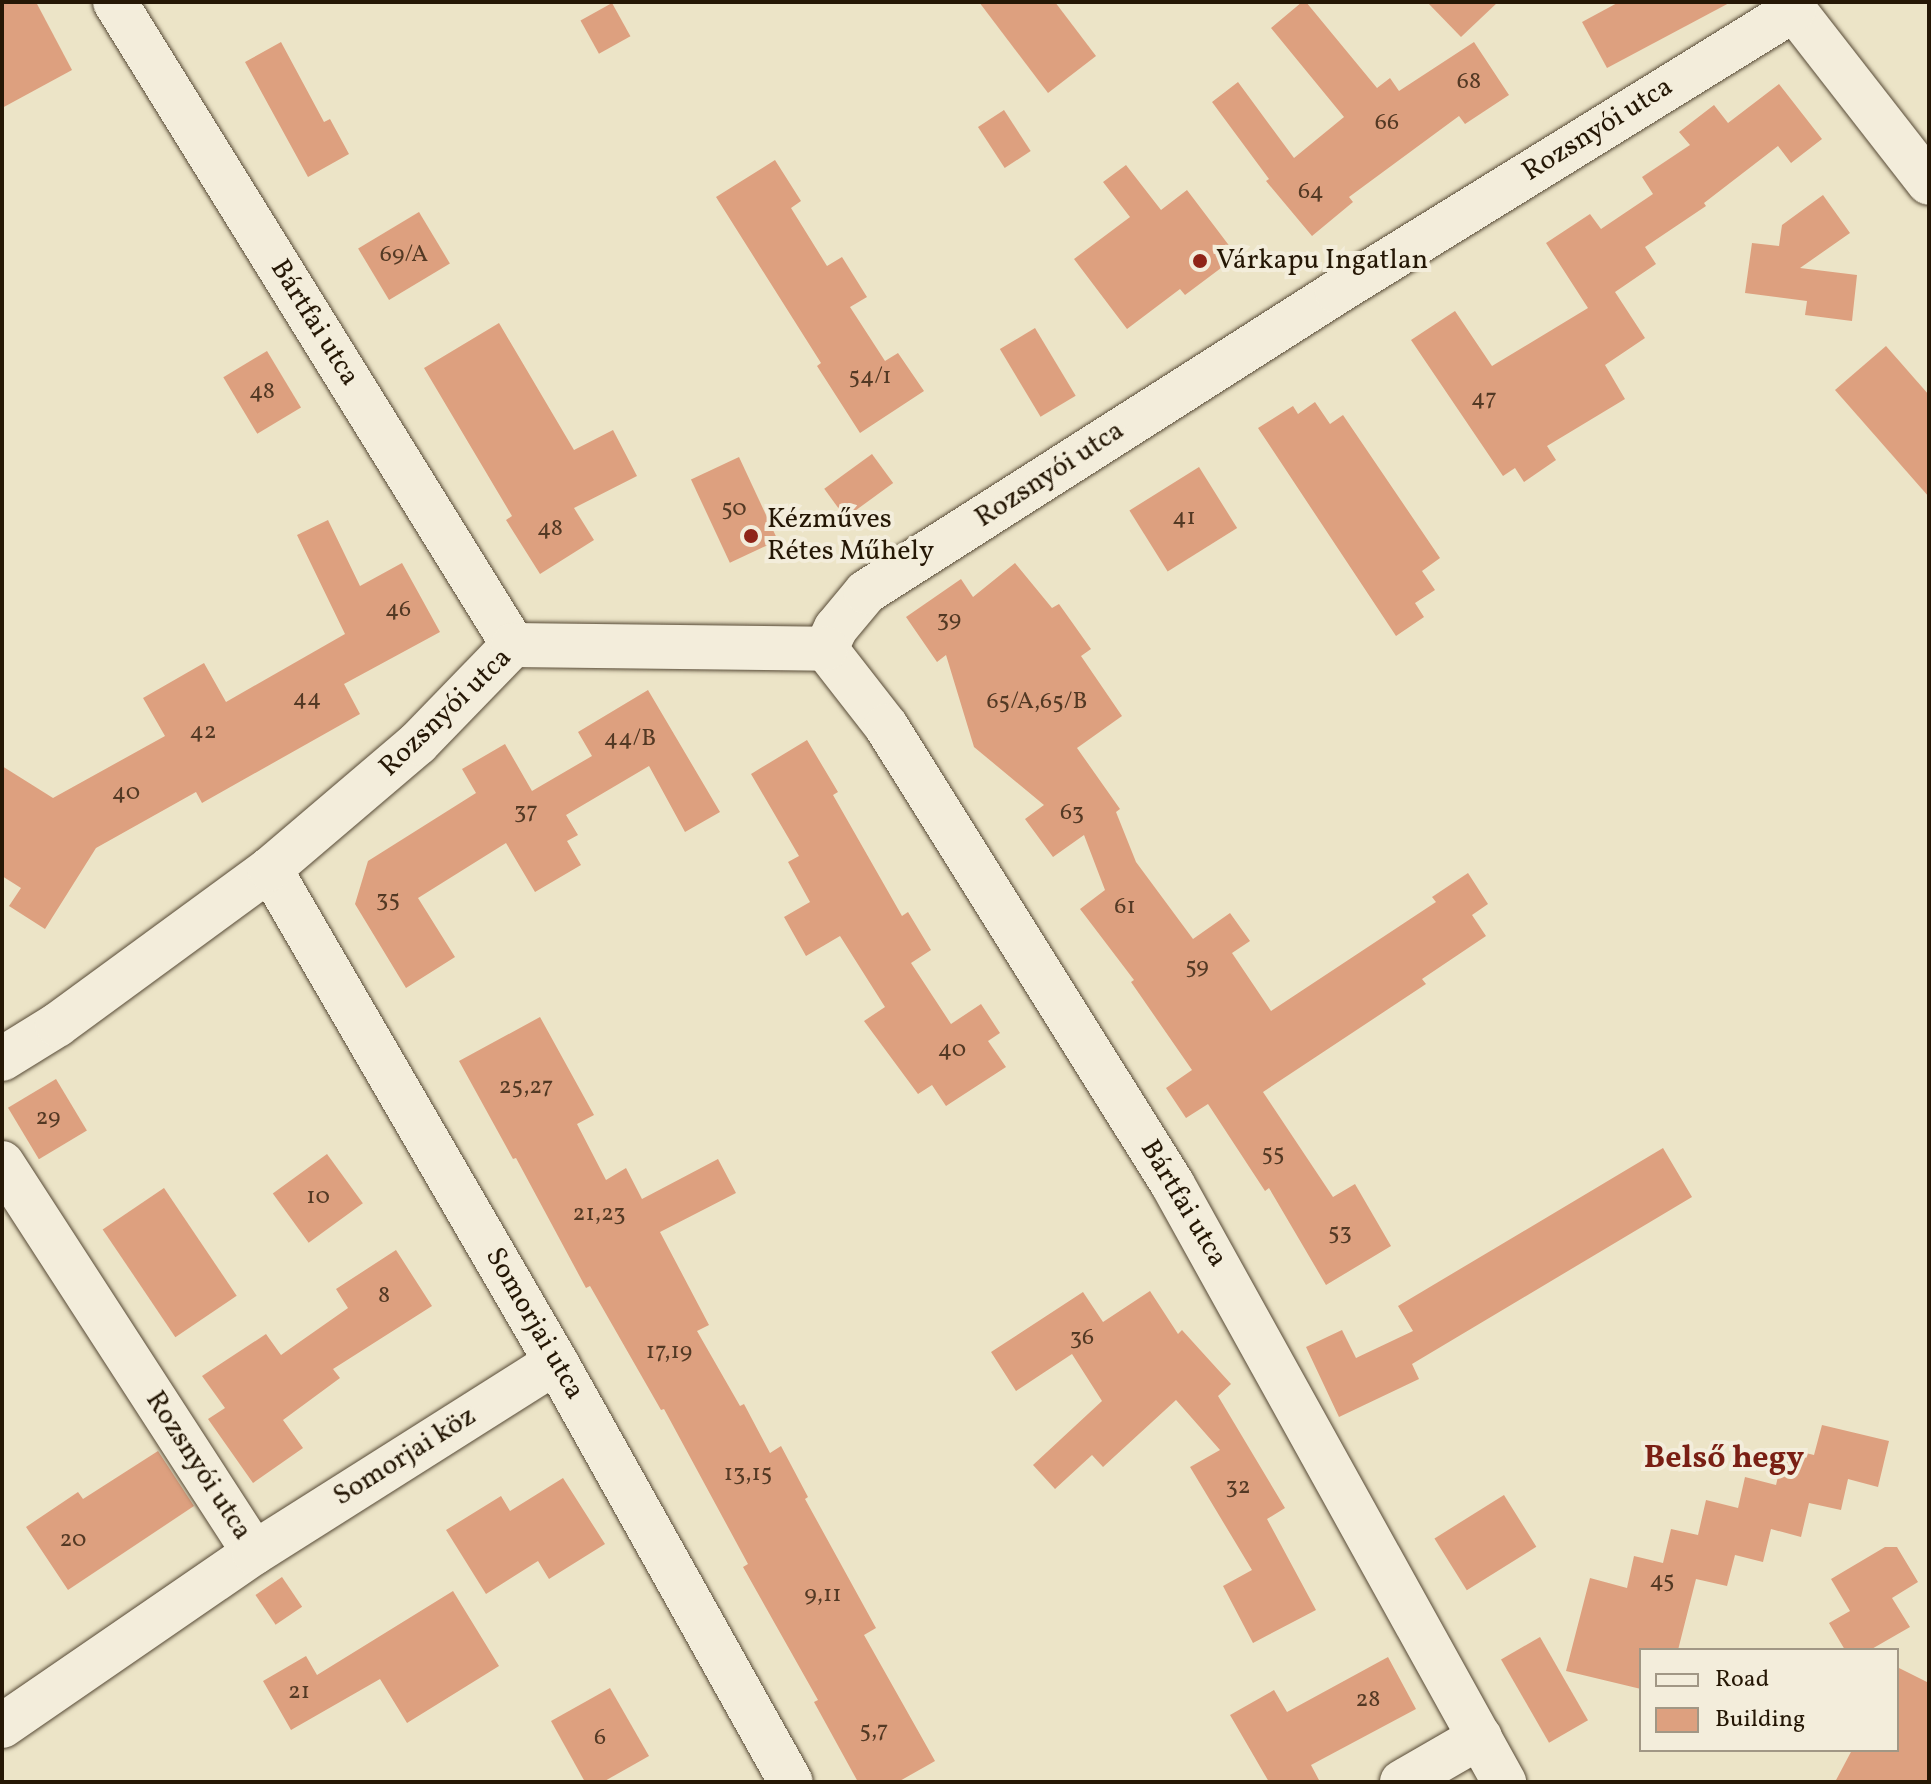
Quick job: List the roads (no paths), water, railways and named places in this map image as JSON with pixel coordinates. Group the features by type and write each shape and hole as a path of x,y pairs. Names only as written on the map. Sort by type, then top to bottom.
{"street":[{"name":"Bártfai utca","path":"115,2 513,645"},
{"name":"Rozsnyói utca","path":"2,1059 57,1025 270,869 418,743 513,645 826,649 836,628 866,592 1791,6"},
{"path":"1791,6 1923,162"},
{"name":"Bártfai utca","path":"826,649 886,726 1173,1185 1504,1782"},
{"name":"Somorjai utca","path":"270,869 556,1362 791,1782"},
{"name":"Rozsnyói utca","path":"2,1163 254,1553 2,1726"},
{"name":"Somorjai köz","path":"254,1553 556,1362"},
{"path":"1402,1782 1480,1737"}],"place":[{"name":"Várkapu Ingatlan","path":"1200,261"},
{"name":"Kézműves Rétes Műhely","path":"751,536"}],"district":[{"name":"Belső hegy","path":"1724,1459"}]}
